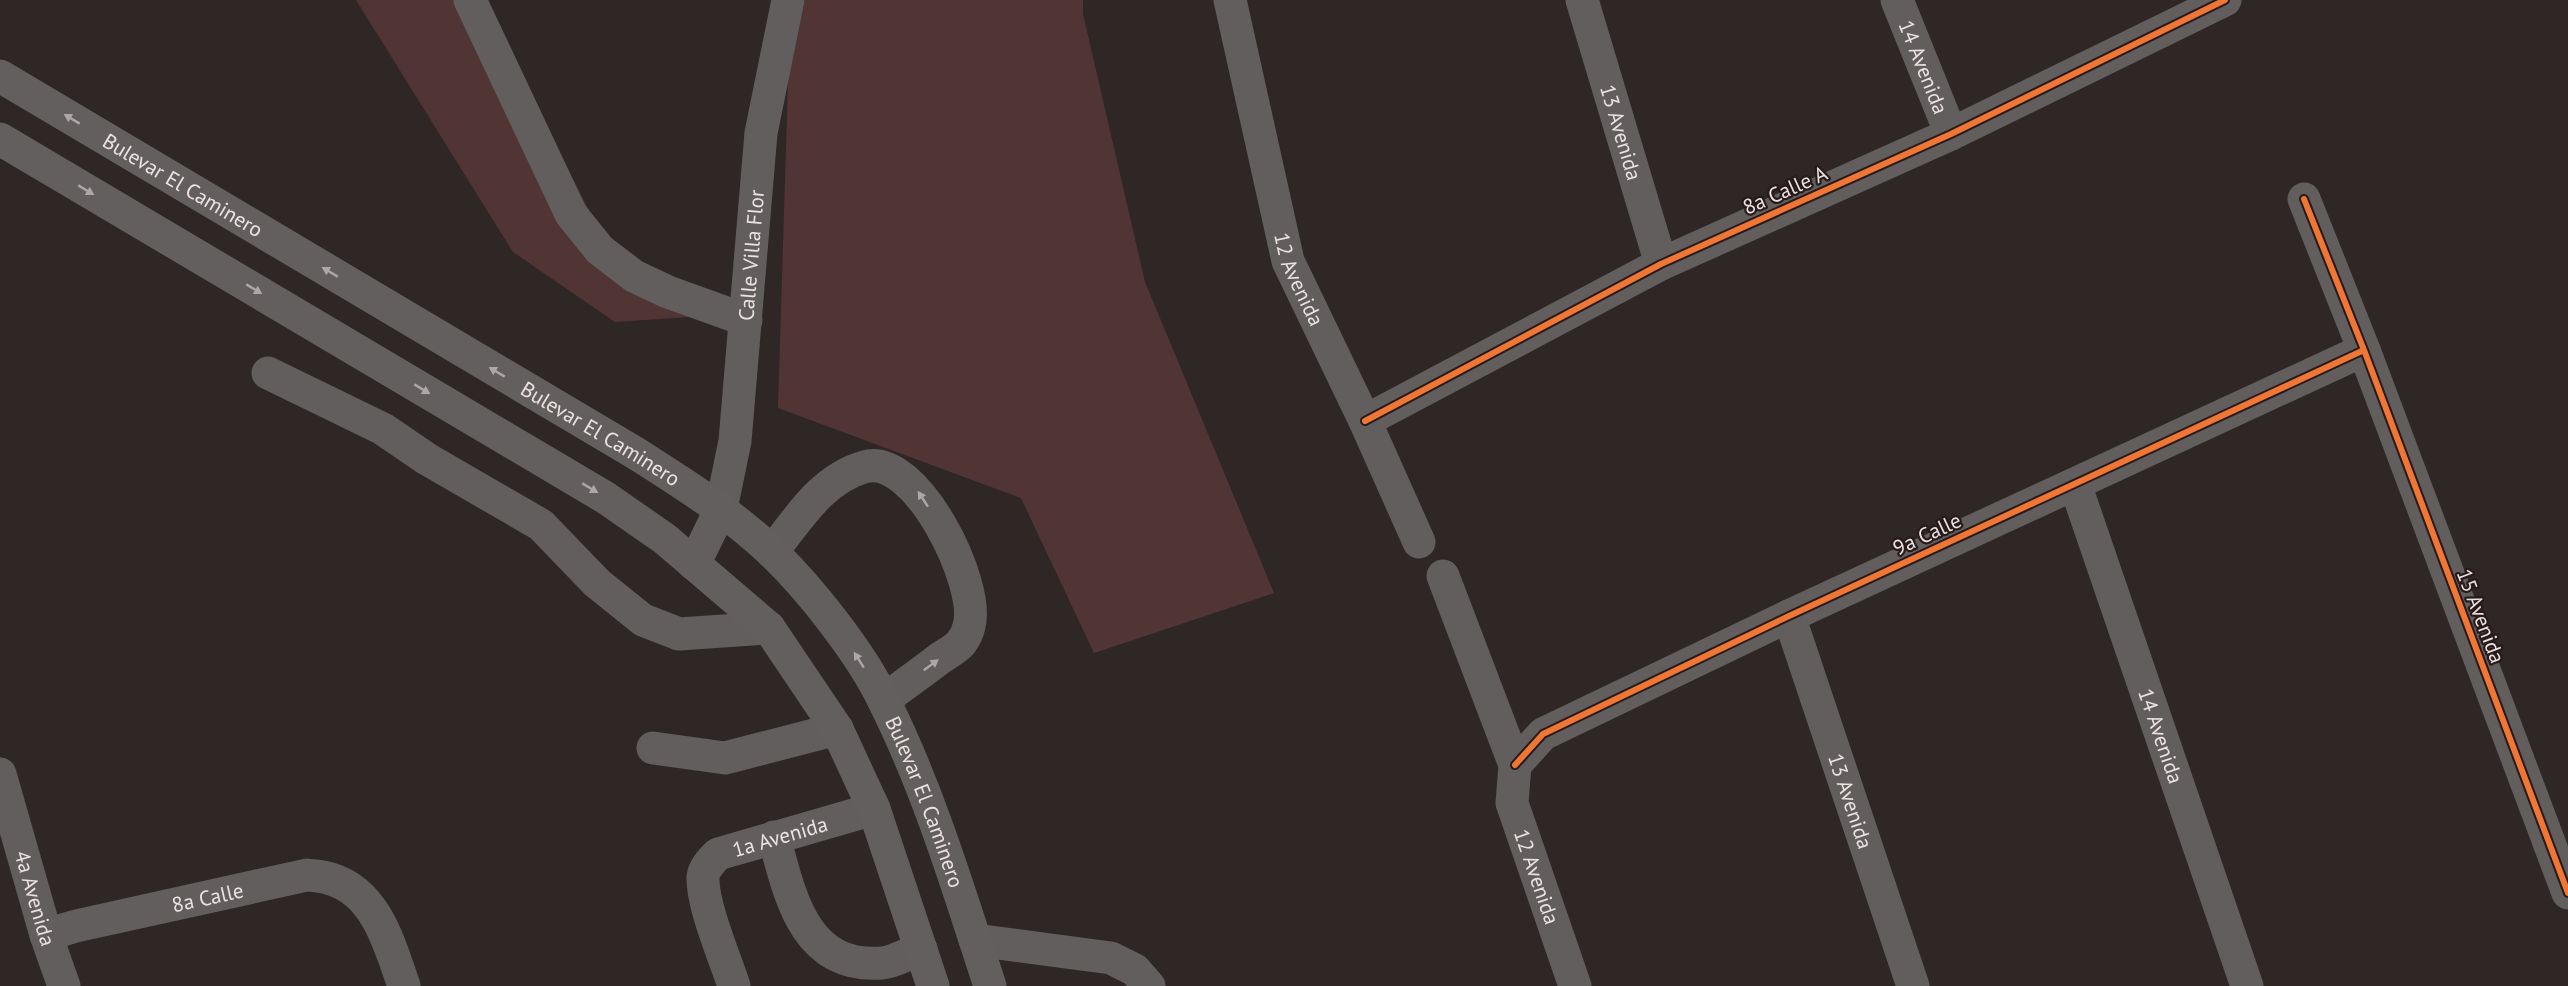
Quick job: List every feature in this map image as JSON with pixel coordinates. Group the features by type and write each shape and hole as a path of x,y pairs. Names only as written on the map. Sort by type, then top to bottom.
{"main road":[{"name":"Bulevar El Caminero","path":"0,76 637,454 720,509 772,552 809,591 850,647 884,700 924,795 990,986"},
{"path":"0,139 606,498 665,539 769,628 837,729 874,809 933,986"},
{"path":"694,564 720,509"}],"street":[{"path":"470,0 571,214 600,250 634,276 668,292 746,320"},
{"name":"Calle Villa Flor","path":"720,509 735,441 762,133 788,0"},
{"name":"12 Avenida","path":"1230,0 1288,261 1365,421 1419,542"},
{"name":"13 Avenida","path":"1582,0 1661,264"},
{"name":"14 Avenida","path":"1897,0 1951,134"},
{"name":"8a Calle A","path":"1365,421 1661,264 1951,134 2225,0"},
{"name":"15 Avenida","path":"2304,199 2364,350 2568,893"},
{"name":"9a Calle","path":"1515,765 1543,734 1789,616 2364,350"},
{"path":"268,373 383,429 427,459 541,525 597,583 643,620 679,634 769,628"},
{"path":"772,552 812,501 838,478 867,466 893,470 916,488 947,535 968,587 970,625 961,644 884,700"},
{"name":"14 Avenida","path":"2075,484 2247,986"},
{"path":"1443,576 1515,765"},
{"name":"13 Avenida","path":"1789,616 1913,986"},
{"path":"653,748 725,758 837,729"},
{"name":"12 Avenida","path":"1515,765 1512,803 1575,986"},
{"name":"4a Avenida","path":"0,774 46,935 64,986"},
{"name":"1a Avenida","path":"734,986 708,905 703,876 708,864 718,854 874,809"},
{"path":"774,837 791,900 816,940 835,956 883,963 921,949"},
{"name":"8a Calle","path":"46,935 76,926 308,875 330,878 348,887 378,919 387,937 404,986"},
{"path":"975,940 1112,958 1135,970 1149,986"}],"shaded area":[{"path":"356,0 482,0 605,242 690,317 615,322 513,252"},
{"path":"805,0 1083,0 1083,14 1145,282 1274,593 1094,653 1021,498 778,408 788,82"}],"cycle path":[{"path":"1365,421 1661,264 1951,134 2225,0"},
{"path":"2304,199 2364,350 2568,893"},
{"path":"1515,765 1543,734 1789,616 2364,350"}]}
